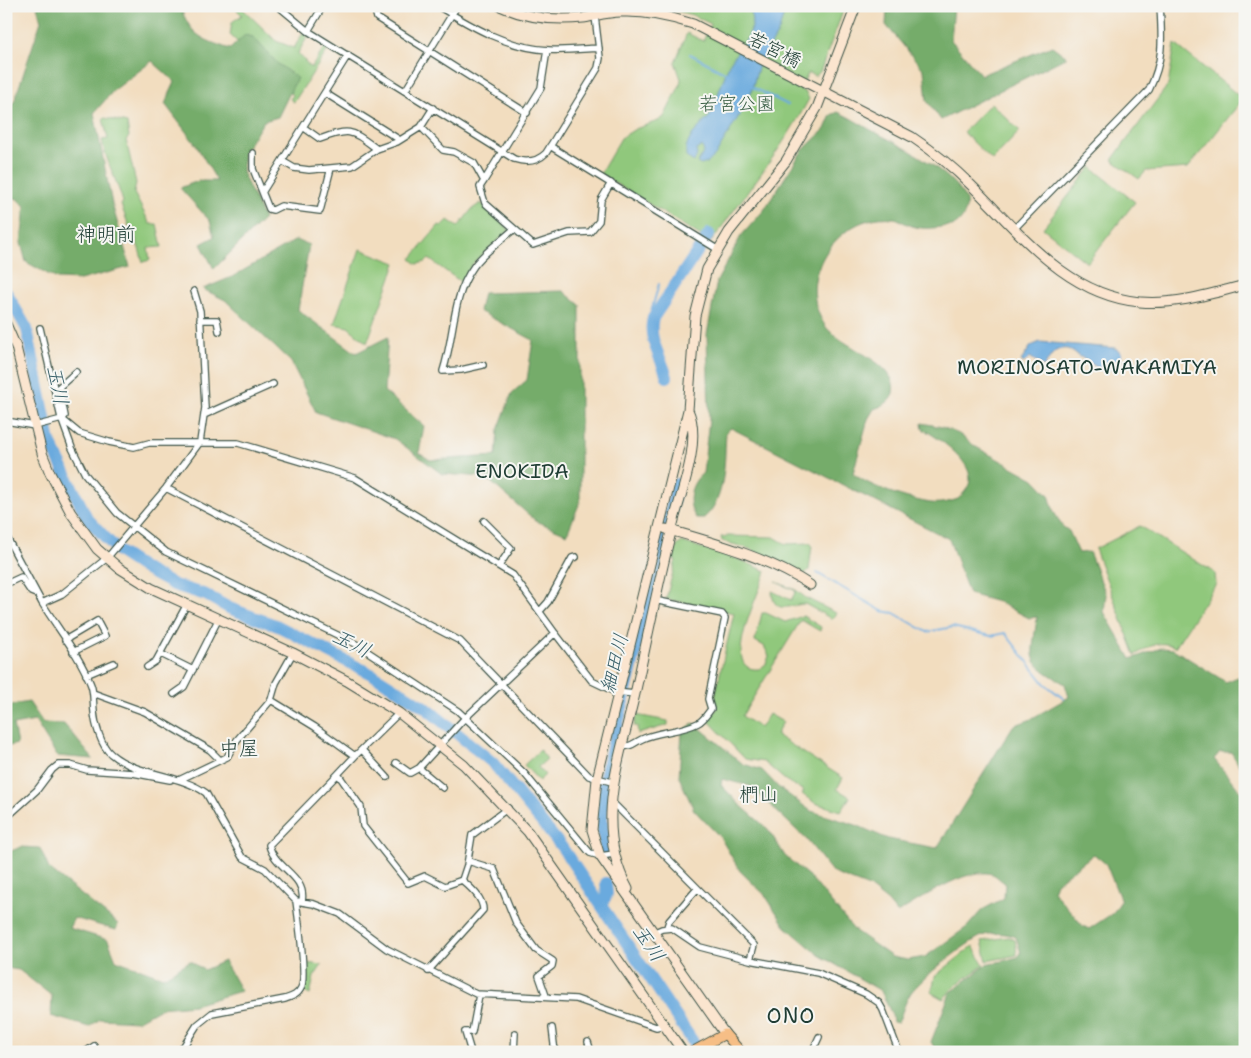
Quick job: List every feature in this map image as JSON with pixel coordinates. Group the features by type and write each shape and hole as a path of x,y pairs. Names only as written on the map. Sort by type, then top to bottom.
{"main road":[{"path":"692,1052 721,1036 741,1052"}],"street":[{"path":"278,6 308,30 502,152 514,159 529,162 542,157 594,75 600,58 595,16"},
{"path":"308,30 323,6"},
{"path":"381,6 376,14 377,18 526,112"},
{"path":"438,6 484,33 501,40 547,50 599,48"},
{"path":"405,91 457,6"},
{"name":"若宮橋","path":"500,6 543,18 567,19 618,12 652,14 682,21 704,30 899,130 930,150 970,184 1048,262 1068,276 1121,298 1140,302 1170,301 1245,286"},
{"path":"634,903 612,855 611,782 633,693 648,602 665,529 688,410 700,288 717,249 786,161 824,92 856,6"},
{"path":"1014,229 1149,90 1157,74 1162,50 1160,6"},
{"path":"547,50 541,88 480,187 485,204 529,244 538,246 569,233 590,232 599,221 601,200 611,184"},
{"path":"263,191 348,55"},
{"path":"325,93 400,140"},
{"path":"282,161 294,168 309,170 352,166 377,149 400,140 421,127 433,108"},
{"path":"303,127 320,139 339,132 351,132 377,149"},
{"path":"421,127 443,150 454,152 474,163 484,181"},
{"path":"550,146 717,249"},
{"path":"253,153 252,169 263,191 269,209 276,211 281,206 320,211 331,168"},
{"path":"483,365 461,370 443,371 455,309 463,283 477,262 514,230"},
{"path":"42,603 62,594 108,556 166,488 200,442 204,415 200,311 194,291"},
{"path":"200,320 218,318 219,331"},
{"path":"6,324 20,363 38,426 42,452 58,491 81,530 136,580 186,606 293,653 348,681 441,742 508,808 545,855 683,1052"},
{"path":"40,328 61,420 72,448 85,474 105,501 132,528 166,552 356,644 402,672 464,720 524,773 590,853 601,856 612,855"},
{"path":"6,421 38,426 61,420 65,416 60,387 76,372"},
{"path":"204,415 273,384"},
{"path":"688,410 694,422 694,434 685,482 665,529 648,602 621,691 599,780 592,830 601,856 655,932 721,1036"},
{"path":"61,420 85,436 134,447 149,443 200,442 243,444 355,478 513,575 592,682 615,692 633,693"},
{"path":"166,488 460,642 588,776 611,782"},
{"path":"484,521 511,548 500,566"},
{"path":"665,529 775,565 810,584"},
{"path":"6,536 36,594 86,675 93,693 94,715 104,745 111,754 143,769 199,787 206,793 242,858 265,869 299,901 346,917 386,949 479,995 546,996 576,999 656,1027 664,1025"},
{"path":"540,611 548,602 572,558 576,557"},
{"path":"6,584 21,577 31,592 36,594"},
{"path":"621,747 633,746 640,740 659,733 694,725 701,722 711,709 708,700 725,618 722,614 648,602"},
{"path":"147,667 160,654 186,606"},
{"path":"174,694 184,686 218,620"},
{"path":"65,640 97,621 105,636 73,652"},
{"path":"396,763 410,773 419,768 441,742 555,633"},
{"path":"6,818 37,790 52,770 62,765 87,770 133,773 162,780 181,780 227,757 242,734 271,700 276,683 293,653"},
{"path":"160,654 193,670"},
{"path":"86,675 114,664"},
{"path":"93,693 145,712 210,750 220,760"},
{"path":"271,700 315,727 355,756"},
{"path":"180,1052 198,1025 212,1013 285,999 294,996 301,989 303,968 299,901 304,893 300,884 276,860 271,853 269,845 399,713"},
{"path":"362,750 383,776"},
{"path":"419,768 443,788"},
{"path":"338,774 361,808 363,826 408,883 424,876 445,886 462,880"},
{"path":"611,801 754,945 750,960"},
{"path":"462,880 468,861 472,835 508,808"},
{"path":"468,861 494,870 516,923 536,950 553,961 552,966 540,976 546,996"},
{"path":"428,971 483,910 483,905 473,890 462,880"},
{"path":"667,927 669,921 697,889"},
{"path":"655,932 667,927 678,931 700,947 750,960 818,973 866,994 879,1004 883,1010 898,1050 891,1052"},
{"path":"471,1052 465,1032 472,1032 479,995"},
{"path":"552,1028 555,1052"},
{"path":"514,1052 516,1033"},
{"path":"812,1052 819,1037"},
{"path":"588,1042 591,1052"},
{"path":"85,1052 94,1046"}],"green space":[{"path":"37,6 180,6 188,24 204,39 230,49 245,35 253,37 278,64 297,78 278,117 264,121 244,152 242,172 264,219 214,269 201,244 214,237 210,221 180,188 198,181 217,181 196,145 165,104 175,82 152,61 113,91 94,113 112,204 130,267 80,280 57,279 26,262 21,243 25,206 16,198 6,202 6,116 10,114 41,21"},
{"name":"若宮公園","path":"659,6 845,6 820,72 815,76 808,73 800,89 806,93 809,99 775,154 711,242 600,174 621,138 635,129 664,117 680,85 681,79 675,62 687,33 703,41 711,24 692,15"},
{"path":"887,6 954,6 951,40 981,75 1052,46 1067,57 941,120 927,101 924,70 886,25"},
{"path":"242,8 276,41 294,48 303,33 308,36 298,53 311,68 326,46 329,48 294,102 290,99 293,95 230,35 232,22 242,15 236,9"},
{"path":"1175,44 1243,99 1188,168 1146,171 1139,179 1112,160 1168,85"},
{"path":"991,103 1020,131 992,160 963,132"},
{"path":"838,112 922,158 946,175 956,185 966,200 965,212 961,220 952,226 919,228 893,218 868,220 857,224 830,248 818,269 814,291 815,299 816,306 826,327 844,342 879,364 888,373 893,382 893,393 890,399 874,409 868,419 853,473 879,488 912,499 934,503 958,499 969,485 969,471 952,450 923,429 922,423 942,427 959,434 976,447 1034,479 1049,495 1054,512 1062,526 1069,531 1079,553 1089,552 1106,594 1104,612 1131,659 1161,648 1173,649 1226,682 1245,674 1245,775 1231,752 1220,752 1214,759 1245,797 1245,1052 937,1052 931,1042 950,993 986,965 1018,957 1021,953 1016,937 1004,934 982,936 955,953 915,988 910,994 898,1023 893,1022 892,1015 881,991 819,955 785,926 765,895 740,871 720,837 694,810 679,777 682,731 694,723 743,764 762,770 778,787 811,811 856,825 888,839 937,848 1013,726 1029,720 1069,697 1065,684 1043,670 1034,658 1033,651 1037,617 1029,618 998,602 969,594 949,539 731,428 726,432 723,478 717,500 704,518 696,518 693,512 690,494 698,478 703,473 709,419 707,334 717,281 741,236 764,210 802,151 825,129 831,115","holes":["722,779 750,786 807,840 833,873 869,887 888,902 897,913 943,886 969,875 981,873 994,875 1005,883 1004,898 982,910 967,927 925,957 908,960 892,957 854,930 811,878 785,856 768,829 739,804 721,785","1094,854 1106,864 1121,901 1113,913 1089,929 1083,926 1053,891 1056,883"]},
{"path":"103,119 127,123 129,137 126,140 136,183 134,193 150,224 157,224 162,247 148,248 150,260 143,262 136,239 133,237 121,205 123,202 102,140 108,139"},
{"path":"1091,167 1135,202 1087,263 1043,228"},
{"path":"481,203 510,230 474,262 461,282 429,259 426,262 417,264 411,259 439,225 442,226 448,220 458,227 472,209"},
{"path":"296,240 309,245 298,310 356,353 388,337 384,391 424,426 419,453 430,460 496,456 498,430 512,393 527,380 533,340 479,311 483,293 563,291 580,305 580,502 567,534 536,521 485,477 442,474 395,439 316,412 291,362 225,300 203,289 232,277"},
{"path":"360,249 396,263 367,343 348,327 334,324"},
{"path":"1140,526 1215,573 1216,584 1175,647 1159,644 1135,655 1095,549"},
{"path":"721,537 774,537 786,544 810,543 812,545 809,570 804,574 750,549 722,541"},
{"path":"682,542 738,559 766,571 745,628 742,658 747,667 759,669 766,664 769,656 764,646 755,641 762,613 785,622 803,616 821,627 820,631 801,620 742,716 760,728 769,714 783,722 776,735 843,778 837,789 850,797 841,811 815,803 802,794 804,791 785,780 764,762 745,759 707,719 717,709 715,695 734,613 666,599 676,560 673,559 677,546"},
{"path":"776,582 796,590 806,598 836,613 832,619 805,604 779,607 773,599 772,591 791,600 796,591"},
{"path":"29,702 43,723 64,724 93,759 57,756 35,721 13,725 17,744 6,747 6,706"},
{"path":"636,715 668,721 668,725 638,734 637,726 634,726"},
{"path":"540,750 547,759 538,767 545,775 539,781 524,765"},
{"path":"21,847 40,848 49,869 118,924 116,930 74,918 69,928 108,940 116,960 163,977 190,961 204,970 224,961 241,991 194,1005 160,1008 137,1021 100,1019 89,1027 51,1016 52,996 19,970 6,968 6,853"},
{"path":"1009,937 1015,940 1017,955 987,961 982,941"},
{"path":"973,946 984,965 956,985 943,999 932,993 935,976"},
{"path":"305,963 322,965 314,977 310,995 302,991 306,984"}],"water":[{"path":"751,6 786,6 779,31 758,68 749,99 715,156 707,163 701,165 697,163 704,152 702,146 696,150 697,155 694,162 686,157 686,147 692,135 710,116 729,64 748,37 752,27"},
{"path":"1040,342 1115,348 1121,352 1122,360 1113,369 1103,371 1068,349 1059,349 1053,353 1044,367 1030,357 1024,363 1021,361 1031,346"}],"waterway":[{"path":"690,54 728,74"},
{"path":"752,87 788,105"},
{"name":"細田川","path":"667,377 653,341 653,318 709,234"},
{"path":"651,329 651,312 659,284"},
{"name":"玉川","path":"6,292 27,329 50,442 87,518 119,552 148,571 174,585 206,595 229,608 278,626 377,677 426,708 493,763 561,846 700,1052"},
{"name":"細田川","path":"605,852 602,820 605,776 677,484"},
{"path":"817,573 882,611 894,613 927,632 953,627 991,636 1005,633 1045,684 1064,699"},
{"name":"細田川","path":"602,906 607,894 606,883"}],"district":[{"name":"神明前","path":"106,234"},
{"name":"MORINOSATO-WAKAMIYA","path":"1087,367"},
{"name":"ENOKIDA","path":"522,471"},
{"name":"中屋","path":"239,748"},
{"name":"椚山","path":"759,794"},
{"name":"ONO","path":"791,1016"}]}
